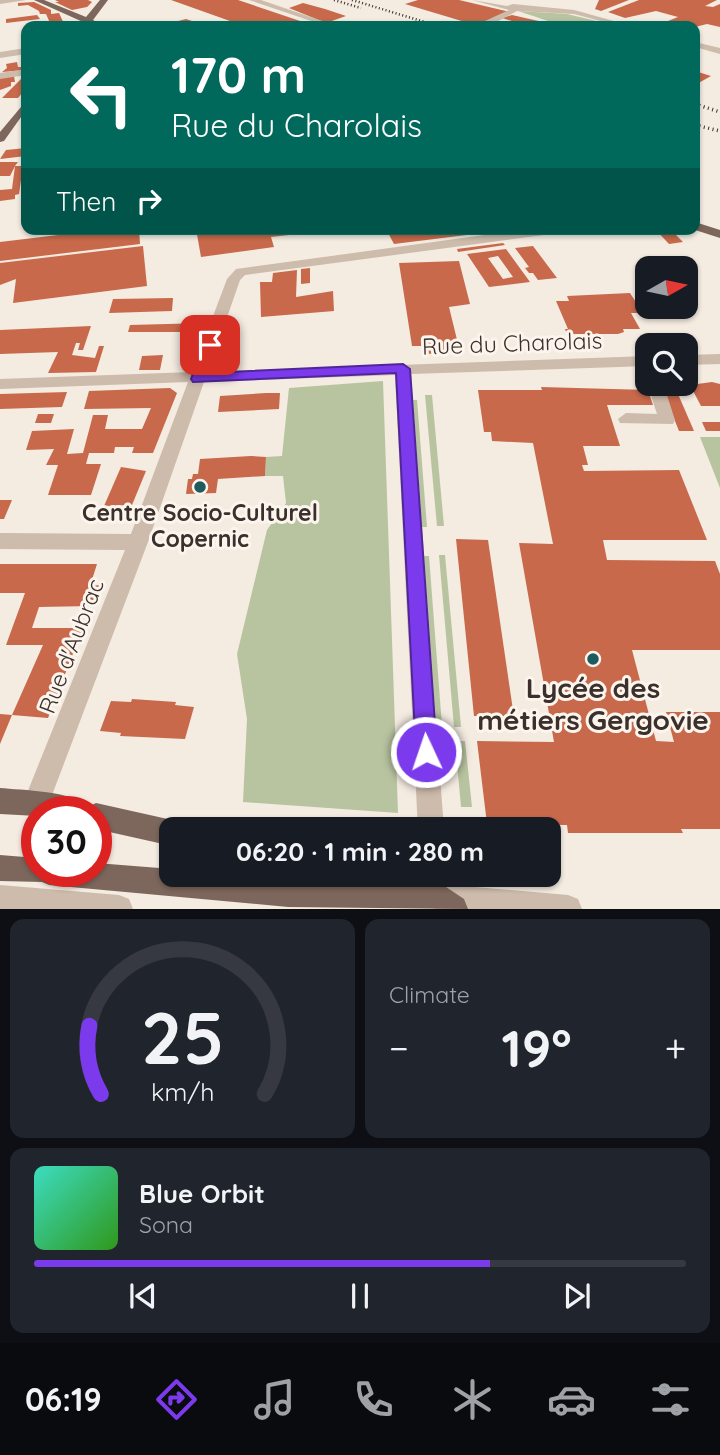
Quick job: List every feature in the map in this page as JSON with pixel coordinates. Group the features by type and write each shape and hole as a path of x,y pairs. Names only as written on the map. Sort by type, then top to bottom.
{"main road":[{"path":"38,0 80,21"},
{"path":"88,21 104,0"},
{"path":"0,139 21,113"},
{"path":"700,228 720,234"},
{"path":"0,802 21,803"},
{"path":"112,820 159,830"},
{"path":"0,868 21,870"},
{"path":"112,878 288,893 321,892 383,902 438,901"},
{"path":"315,887 321,892"}],"street":[{"path":"0,2 22,0"},
{"path":"253,0 318,21"},
{"path":"476,0 512,9 568,11 610,21"},
{"path":"489,0 512,9"},
{"path":"492,21 526,0"},
{"path":"545,0 592,9 614,21"},
{"path":"700,43 720,48"},
{"path":"0,55 21,52"},
{"path":"0,76 21,73"},
{"name":"Rue d'Aubrac","path":"39,796 138,541 234,279 242,272 515,235"},
{"path":"698,360 720,359"},
{"name":"Rue du Charolais","path":"0,384 635,362"},
{"path":"403,369 430,817"},
{"path":"626,419 667,420 659,396"},
{"path":"0,541 138,541"},
{"path":"0,899 119,909"},
{"path":"438,901 568,909"}],"green space":[{"path":"518,11 567,14 597,21 550,21"},
{"path":"383,381 398,813 243,802 247,719 237,654 267,530 286,503 283,476 265,476 266,457 282,456 289,388"},
{"path":"425,395 432,395 444,526 437,526"},
{"path":"413,400 417,400 427,527 422,527"},
{"path":"700,437 720,437 720,488"},
{"path":"439,555 445,555 461,727 454,727"},
{"path":"424,556 429,556 442,726 436,726"},
{"path":"455,741 465,741 472,807 461,807"}],"building":[{"path":"55,0 92,2 87,7 72,10"},
{"path":"171,0 238,0 300,21 230,21"},
{"path":"418,0 459,0 510,12 486,21 462,21 405,4"},
{"path":"599,0 629,0 601,11 595,9"},
{"path":"639,0 717,0 705,6 720,4 720,27 707,24 700,26 700,21 668,21 678,17 656,11 625,18 608,12"},
{"path":"34,2 51,10 51,14 59,13 63,21 49,21 46,14 40,14 28,5 18,6 18,3"},
{"path":"303,3 346,16 321,21 289,8"},
{"path":"37,15 40,19 6,23 6,19"},
{"path":"512,15 539,21 512,21 502,18"},
{"path":"17,62 21,70 2,72 7,68 6,64"},
{"path":"700,73 711,76 700,82"},
{"path":"14,76 15,82 11,82 11,86 0,90 0,78"},
{"path":"21,79 21,94 18,98 2,98"},
{"path":"21,148 21,157 0,159 6,150"},
{"path":"0,162 18,162 10,176 0,176"},
{"path":"15,166 21,166 19,194 15,195 15,199 0,201 0,190 12,189"},
{"path":"58,235 139,235 140,244 0,261 0,242"},
{"path":"197,235 289,235 271,237 274,247 201,257"},
{"path":"389,235 467,235 394,244"},
{"path":"661,235 676,235 683,242 669,244"},
{"path":"503,243 505,245 458,252 457,249"},
{"path":"143,246 147,286 13,303 16,279 0,285 0,263"},
{"path":"533,246 557,278 538,280 525,268 529,267 515,248"},
{"path":"506,249 530,282 489,287 467,254","holes":["498,256 513,277 503,279 488,258"]},
{"path":"459,261 470,304 449,307 460,352 425,354 424,346 412,346 399,263"},
{"path":"310,268 310,283 301,284 301,269"},
{"path":"297,270 296,297 333,291 334,311 261,317 260,282 272,282 273,273"},
{"path":"630,293 635,301 635,313 631,313 640,329 623,329 624,332 618,334 567,334 565,329 568,329 556,301 569,301 567,296"},
{"path":"173,298 172,311 109,313 113,299"},
{"path":"205,323 201,332 128,332 130,325"},
{"path":"91,326 83,350 78,350 80,343 76,343 72,355 95,358 99,346 104,346 96,372 48,373 58,352 0,354 0,330"},
{"path":"163,355 160,370 139,370 142,356"},
{"path":"698,384 720,384 720,406 701,406 696,396 698,396"},
{"path":"541,387 635,390 635,396 650,396 653,405 607,405 620,446 583,446 588,465 582,465 584,471 679,470 707,540 603,540 607,560 715,561 720,574 720,650 632,650 656,741 674,742 666,712 720,712 720,829 681,829 683,833 568,833 567,825 561,825 561,817 486,817 477,741 554,742 519,543 553,544 533,443 492,441 491,432 484,432 478,390 542,390"},
{"path":"170,388 177,393 153,453 132,453 134,447 115,447 114,453 89,453 86,464 101,464 91,495 48,495 58,465 46,465 54,449 26,450 32,431 74,429 67,454 83,453 93,415 108,415 105,429 142,429 151,408 84,409 89,391"},
{"path":"67,392 62,407 0,409 0,394"},
{"path":"280,393 279,409 218,412 220,396"},
{"path":"665,396 679,396 694,431 679,431"},
{"path":"38,414 54,414 51,423 35,423"},
{"path":"702,422 720,422 720,431 706,431"},
{"path":"266,457 265,476 218,479 216,493 186,494 188,479 192,479 193,474 198,474 200,459"},
{"path":"121,467 146,471 132,505 104,506"},
{"path":"0,500 12,500 4,519 0,519"},
{"path":"456,539 488,540 514,717 474,716"},
{"path":"0,564 97,564 90,586 101,585 92,606 39,607 32,628 83,628 48,718 12,715 43,645 6,645 25,593 0,593"},
{"path":"132,699 176,702 175,705 194,707 185,739 120,736 121,733 100,731 111,701 131,702"},
{"path":"0,714 12,715 0,744"}],"railway":[{"path":"334,0 361,8"},
{"path":"352,0 421,21"},
{"path":"700,106 720,112"},
{"path":"700,126 720,131"}],"place":[{"name":"Centre Socio-Culturel Copernic","path":"200,487"},
{"name":"Lycée des métiers Gergovie","path":"593,659"}],"route":[{"path":"210,345 198,379 403,369 426,752"}]}
